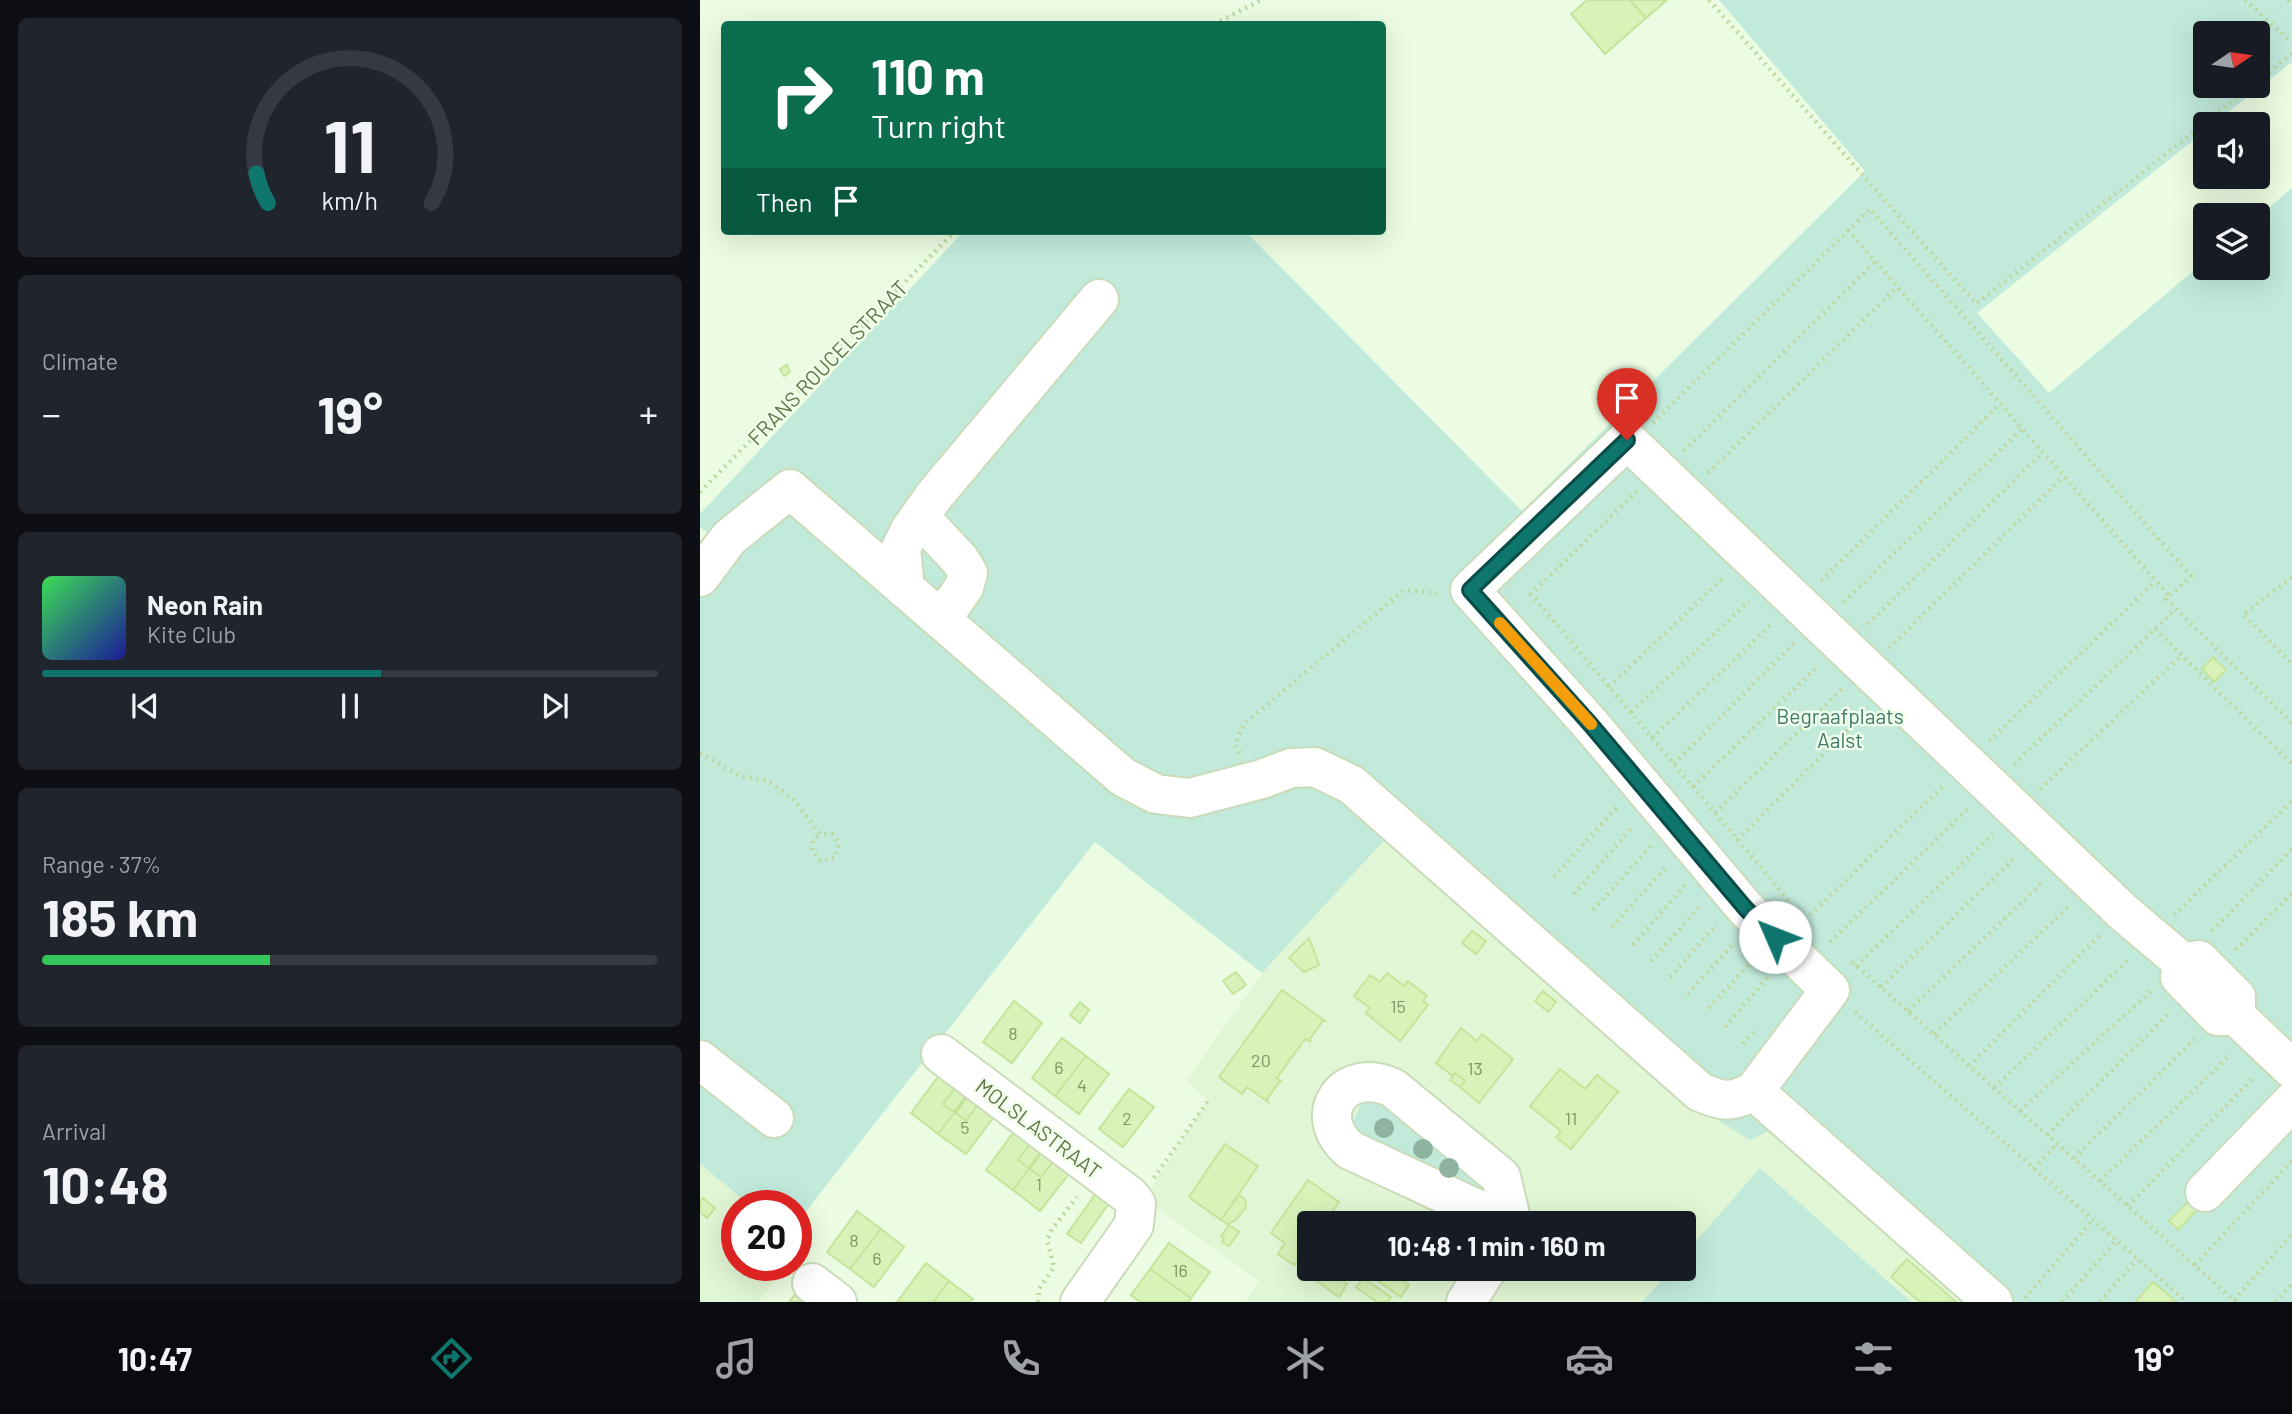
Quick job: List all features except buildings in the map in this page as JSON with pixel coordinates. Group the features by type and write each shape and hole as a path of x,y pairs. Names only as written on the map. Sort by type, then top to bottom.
{"street":[{"path":"905,589 901,548 934,496 1099,299"},
{"path":"700,577 729,538 790,489 1123,777 1156,794 1190,798 1271,776 1290,768 1315,767 1352,785 1700,1092 1720,1101 1738,1100 1754,1091 1845,971 1737,883 1470,590 1627,440 2233,1014"},
{"path":"920,517 960,560 968,573 964,587 941,620"},
{"name":"MOLSLASTRAAT","path":"941,1054 1130,1196 1136,1204"},
{"path":"700,1060 774,1118"},
{"path":"1481,1211 1350,1150 1332,1125 1332,1111 1337,1097 1347,1087 1360,1082 1377,1082 1392,1088 1501,1177 1509,1211"},
{"path":"1754,1091 1993,1302"},
{"path":"2205,1192 2292,1102"},
{"path":"1080,1302 1134,1224 1136,1204"},
{"path":"1466,1302 1479,1281"}],"path":[{"path":"1220,21 1261,0"},
{"path":"1710,0 1976,304 2237,98"},
{"path":"2245,0 2292,43"},
{"path":"2270,71 2292,53"},
{"path":"1632,444 1870,209 2191,576 2166,599 2292,723"},
{"path":"1848,230 2169,596"},
{"name":"FRANS ROUCELSTRAAT","path":"700,492 951,235"},
{"path":"1669,479 1875,262"},
{"path":"1737,839 1531,594 1897,288"},
{"path":"1693,787 1824,627 2000,404"},
{"path":"1674,764 1824,627 2022,429"},
{"path":"1630,713 1824,627 2042,453"},
{"path":"1652,738 2063,477"},
{"path":"2292,578 2243,614 2292,664"},
{"path":"1934,1034 2030,822 2156,581"},
{"path":"1271,776 1248,765 1235,744 1244,724 1404,590 1464,594 1470,590"},
{"path":"1908,1011 2155,629 2176,609"},
{"path":"1609,687 1824,627"},
{"path":"1715,813 1824,627"},
{"path":"1725,1027 1737,883 1737,839 1824,627"},
{"path":"2155,629 2292,764"},
{"path":"1881,987 2182,655"},
{"path":"700,753 740,776 768,781 794,800 820,834"},
{"path":"1994,1088 2292,801"},
{"path":"1593,910 2030,822"},
{"path":"1830,942 2030,822"},
{"path":"1845,971 2030,822"},
{"path":"820,834 832,834 837,838 839,845 835,859 820,861 811,850 813,840 820,834"},
{"path":"2100,1181 2233,1014 2292,849"},
{"path":"1554,877 1737,883 1839,950"},
{"path":"1574,894 1737,883"},
{"path":"1612,927 1737,883"},
{"path":"1633,945 1737,883"},
{"path":"1651,961 1737,883"},
{"path":"1670,977 1737,883"},
{"path":"1688,994 1737,883"},
{"path":"1709,1009 1737,883"},
{"path":"2127,1206 2233,1014 2292,893"},
{"path":"1969,1066 2123,912"},
{"path":"1845,971 1881,987 2235,1301 2292,1234"},
{"path":"1845,971 2034,1169 2187,1302"},
{"path":"2020,1111 2233,1014"},
{"path":"2048,1135 2233,1014"},
{"path":"2073,1158 2233,1014"},
{"path":"1136,1204 1208,1101"},
{"path":"2034,1169 2057,1143"},
{"path":"2194,1265 2292,1161"},
{"path":"1038,1302 1039,1289 1054,1267 1047,1246 1049,1235 1097,1171"},
{"path":"2021,1302 2093,1220"},
{"path":"2062,1302 2116,1241"},
{"path":"2100,1302 2137,1259"},
{"path":"2275,1302 2292,1284"}],"shaded area":[{"path":"1390,833 1783,1124 1982,1302 1245,1302 1259,1281 1144,1199 1208,1100 1186,1081 1262,973"},
{"path":"700,1164 732,1190 721,1190 721,1281 774,1281 758,1302 700,1302"}],"green space":[{"name":"Begraafplaats Aalst","path":"1719,0 2292,0 2292,62 2270,79 2270,21 2193,21 2193,98 2246,98 2228,112 2193,112 2193,141 1977,313 2049,393 2193,271 2193,280 2270,280 2270,207 2292,188 2292,1302 1982,1302 1784,1124 1750,1140 1708,1114 1390,834 1262,973 1095,842 812,1204 812,1190 732,1190 700,1164 700,564 718,541 700,527 700,514 960,235 1249,235 1522,511 1865,171"},
{"path":"1382,1095 1487,1183 1491,1200 1356,1142 1352,1124 1362,1102"},
{"path":"1760,1168 1911,1302 1642,1302 1661,1281 1696,1281 1696,1241"}],"slow traffic":[{"path":"1500,623 1591,724"}],"route":[{"path":"1627,440 1470,590 1591,725 1746,909 1775,937"}]}
